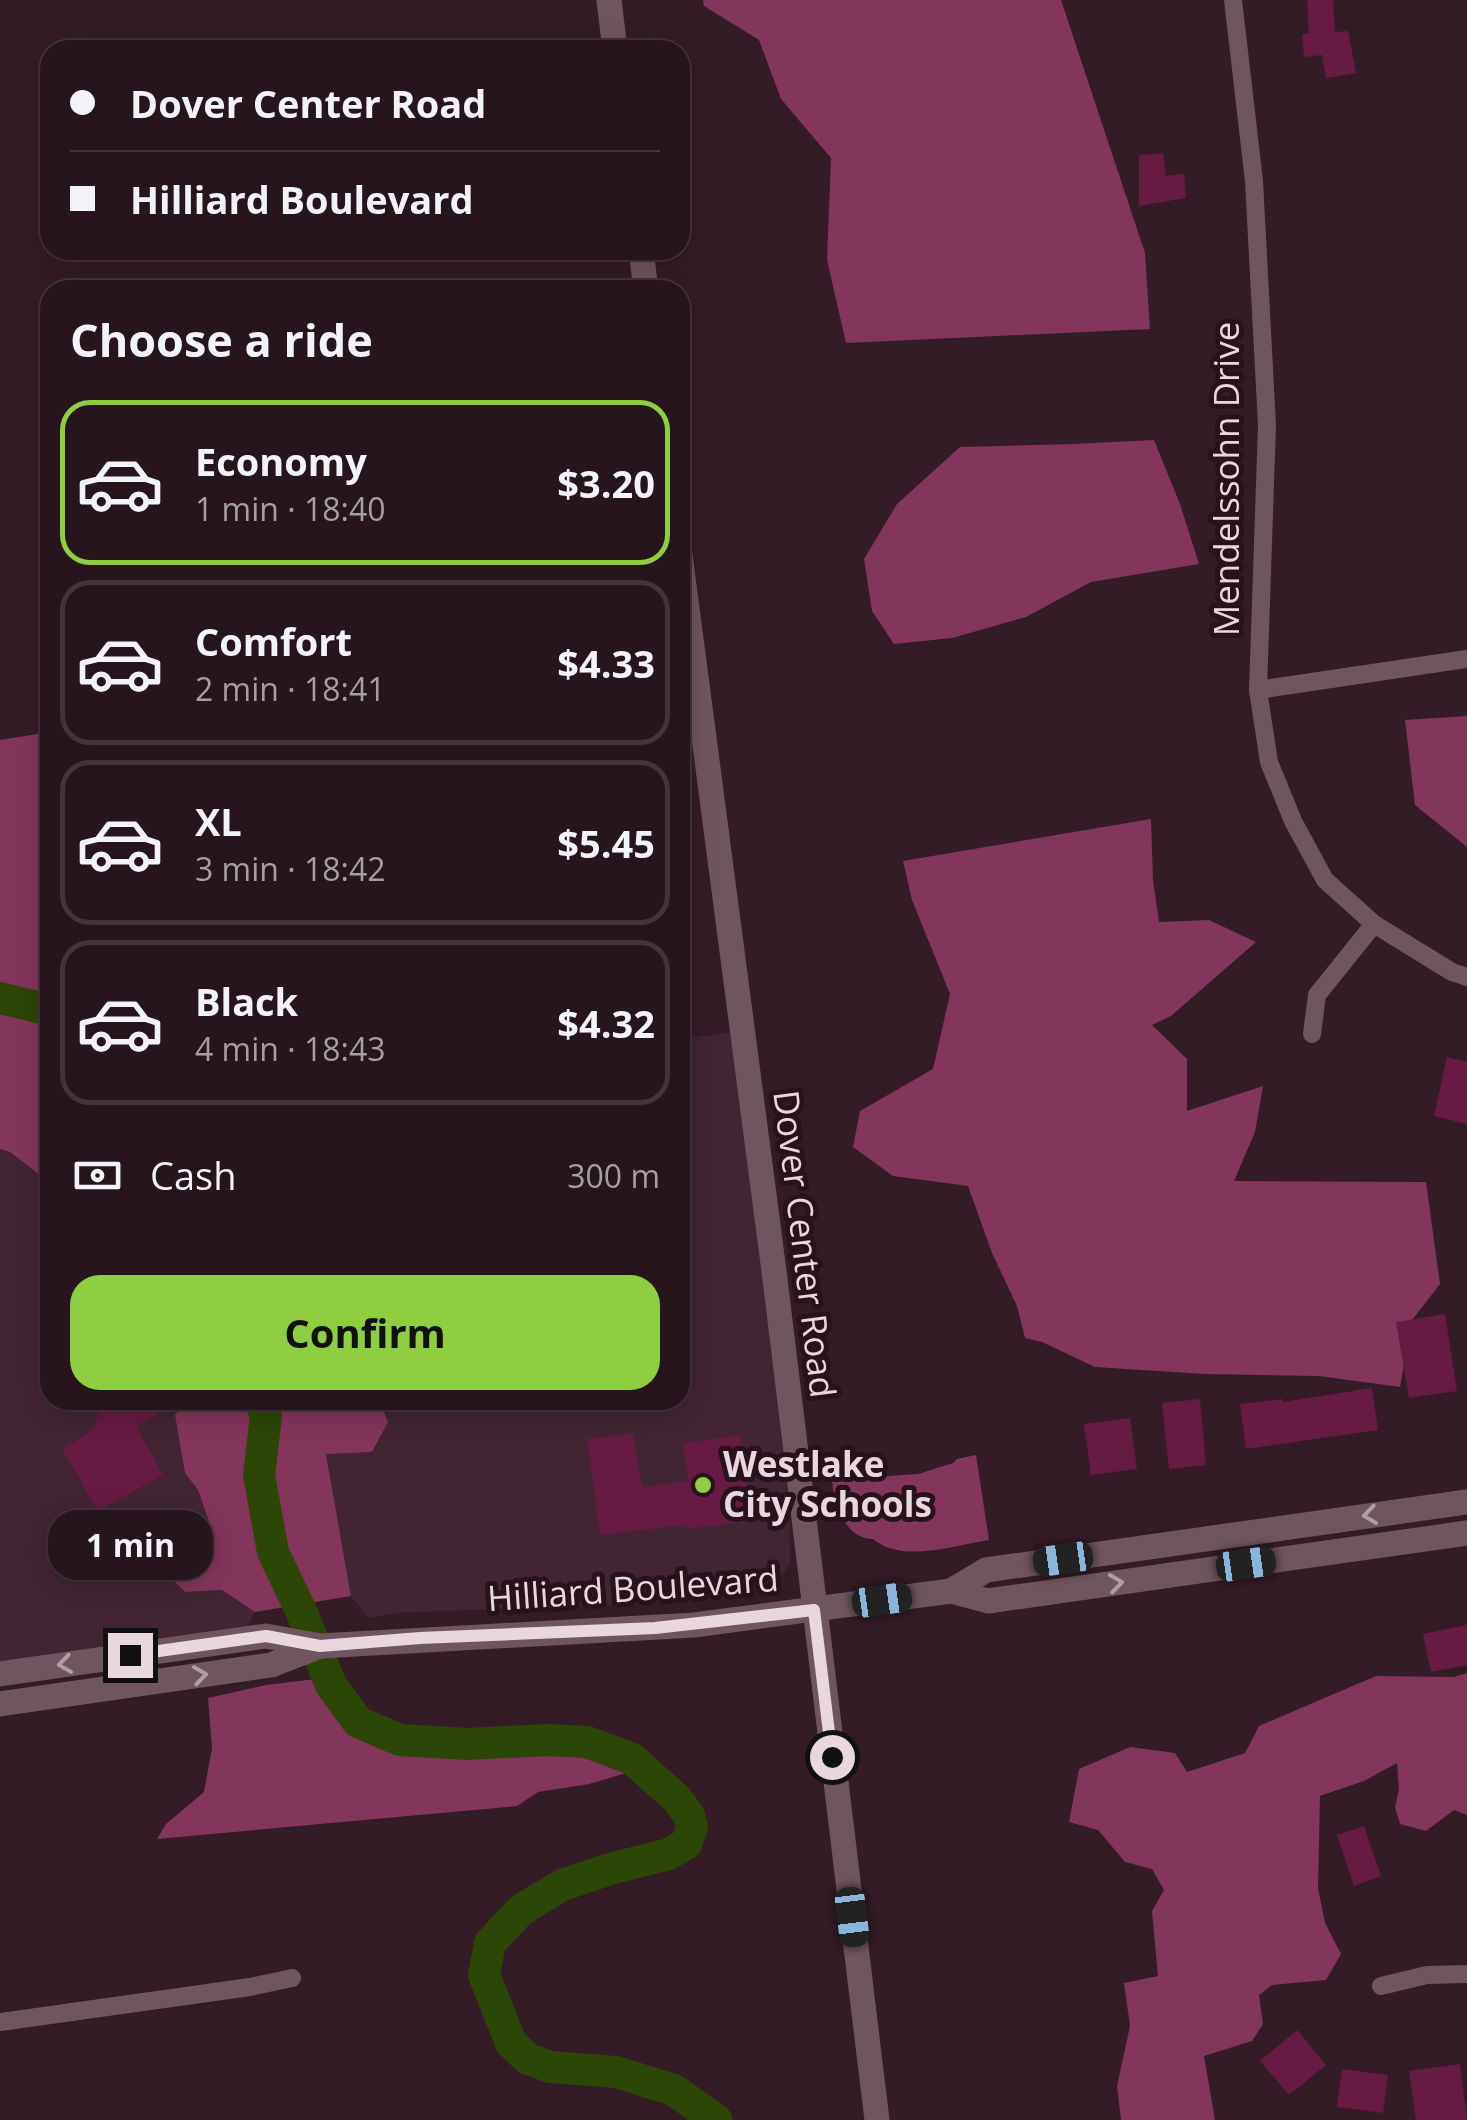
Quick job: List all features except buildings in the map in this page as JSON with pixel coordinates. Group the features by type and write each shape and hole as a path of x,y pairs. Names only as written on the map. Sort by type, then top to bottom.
{"main road":[{"path":"608,0 614,40"},
{"name":"Dover Center Road","path":"690,631 774,1270 877,2120"},
{"name":"Hilliard Boulevard","path":"951,1591 986,1570 1467,1502"},
{"name":"Hilliard Boulevard","path":"0,1674 266,1636 320,1646 636,1630 951,1591 988,1601 1467,1533"},
{"name":"Hilliard Boulevard","path":"0,1704 252,1668 320,1646"}],"street":[{"name":"Mendelssohn Drive","path":"1233,0 1254,181 1267,425 1258,690 1269,762 1293,821 1325,880 1374,924 1452,972 1467,976"},
{"path":"1258,690 1467,658"},
{"path":"1312,1034 1317,995 1374,924"},
{"path":"1381,1986 1427,1975 1467,1974"},
{"path":"0,2022 250,1988 292,1978"}],"shaded area":[{"path":"703,0 1061,0 1145,253 1150,329 846,343 827,260 831,158 781,99 759,40 704,6"},
{"path":"1154,440 1199,564 1091,582 1026,617 952,638 894,644 872,611 864,559 897,504 960,447"},
{"path":"1467,716 1467,847 1415,805 1405,720"},
{"path":"40,734 40,1175 0,1149 0,740"},
{"path":"1151,819 1159,922 1209,920 1256,942 1171,1016 1152,1025 1187,1059 1187,1111 1263,1086 1255,1132 1234,1181 1426,1182 1440,1284 1412,1320 1400,1387 1319,1376 1095,1367 1025,1338 1017,1306 992,1253 968,1186 893,1176 853,1147 860,1111 933,1069 950,994 912,900 903,861"},
{"path":"734,1032 789,1506 790,1564 772,1587 667,1602 396,1613 368,1618 351,1596 326,1453 372,1452 388,1422 383,1410 690,1410 690,1038"},
{"path":"0,1149 40,1175 40,1410 180,1410 175,1416 185,1473 198,1490 210,1524 180,1552 185,1592 222,1590 255,1612 246,1629 0,1663"},
{"path":"180,1410 383,1410 388,1422 372,1452 326,1454 351,1596 255,1612 222,1590 185,1592 168,1575 180,1552 210,1524 198,1490 185,1473 175,1415"},
{"path":"976,1455 989,1540 929,1551 899,1550 855,1533 838,1509 832,1480 918,1474"},
{"path":"1467,1673 1467,1815 1454,1810 1426,1831 1400,1824 1395,1807 1399,1789 1397,1763 1364,1781 1320,1796 1318,1888 1325,1923 1341,1954 1326,1980 1272,1985 1259,1995 1263,2024 1252,2041 1204,2056 1215,2120 1121,2120 1117,2086 1130,2026 1124,1983 1158,1976 1152,1911 1164,1890 1152,1869 1125,1862 1098,1830 1069,1822 1079,1769 1130,1747 1175,1753 1187,1772 1245,1753 1259,1726 1376,1676 1454,1677"},
{"path":"315,1679 331,1685 358,1722 400,1740 467,1744 587,1742 632,1759 633,1771 589,1784 538,1792 517,1806 157,1839 166,1824 204,1792 212,1748 208,1698"}],"waterway":[{"path":"0,998 40,1008"},
{"path":"264,1410 259,1475 273,1552 331,1685 358,1722 400,1740 467,1744 587,1742 632,1759 677,1799 689,1815 692,1828 686,1844 669,1854 562,1885 521,1910 490,1943 484,1975 511,2043 528,2059 550,2067 616,2072 674,2090 716,2120"}],"place":[{"name":"Westlake City Schools","path":"703,1485"}],"route":[{"path":"130,1655 266,1636 320,1646 655,1628 814,1610 832,1757"}]}
